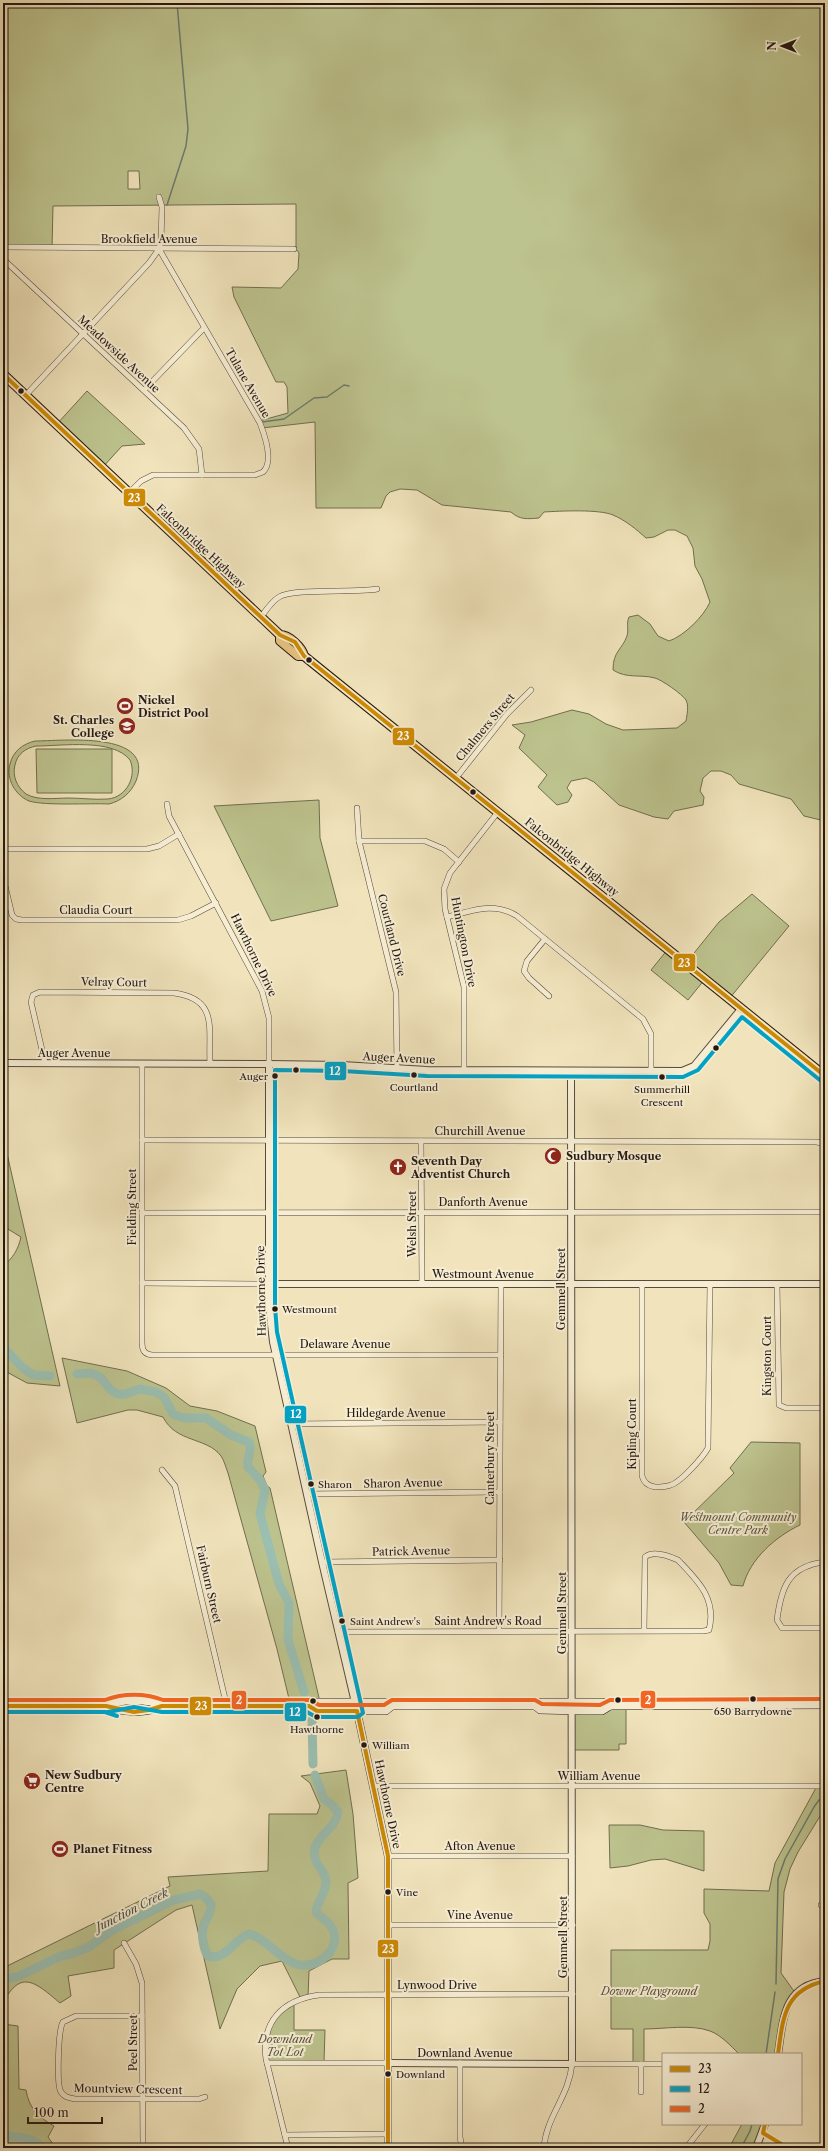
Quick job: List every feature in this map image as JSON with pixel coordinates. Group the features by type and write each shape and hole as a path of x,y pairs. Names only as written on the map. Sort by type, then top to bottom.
{"main road":[{"name":"Falconbridge Highway","path":"3,374 280,635 280,641 298,656 304,656 825,1076"},
{"path":"3,1706 106,1706 115,1710 140,1711 155,1710 162,1706 308,1706 317,1702 384,1702 392,1706 535,1706 541,1702 602,1702 610,1706 825,1705"},
{"path":"308,1706 317,1710 358,1711 386,1711 392,1706"},
{"path":"535,1706 540,1710 573,1711 602,1711 610,1706"}],"street":[{"path":"25,396 149,264 159,249 162,207 159,197"},
{"name":"Brookfield Avenue","path":"3,247 294,249"},
{"name":"Tulane Avenue","path":"129,493 141,482 153,475 260,474 265,470 268,462 264,436 260,423 159,249"},
{"name":"Meadowside Avenue","path":"3,259 144,390 194,440 201,454 202,475"},
{"path":"144,390 204,328"},
{"path":"261,617 275,600 288,593 354,592 377,589"},
{"name":"Chalmers Street","path":"456,778 507,714 532,690"},
{"name":"Hawthorne Drive","path":"167,804 169,816 258,982 266,1001 269,1018 270,1325 275,1354 322,1562 358,1711 388,1856 388,2148"},
{"name":"Courtland Drive","path":"357,808 359,841 396,992 397,1069"},
{"name":"Huntington Drive","path":"464,1070 464,987 447,917 444,889 450,873 498,812"},
{"path":"3,849 147,849 159,846 179,834"},
{"path":"359,841 425,841 444,849 459,862"},
{"name":"Claudia Court","path":"3,877 12,915 16,919 22,920 178,920 191,916 216,903"},
{"path":"447,917 485,907 500,908 517,916 646,1022 651,1034 651,1071"},
{"path":"545,939 527,961 524,971 526,976 549,996"},
{"name":"Velray Court","path":"45,1063 31,1002 33,995 43,992 174,993 195,998 203,1005 208,1017 210,1064"},
{"name":"Auger Avenue","path":"3,1063 269,1064 342,1065 397,1069 682,1071 690,1068 742,1009"},
{"name":"Fielding Street","path":"142,1064 143,1350"},
{"name":"Gemmell Street","path":"544,2148 548,2124 567,2089 572,2064 573,1702 571,1071"},
{"name":"Churchill Avenue","path":"142,1140 818,1142 825,1144"},
{"name":"Churchill Avenue","path":"818,1142 825,1140"},
{"name":"Welsh Street","path":"421,1141 422,1284"},
{"name":"Danforth Avenue","path":"142,1213 825,1212"},
{"name":"Westmount Avenue","path":"142,1283 825,1284"},
{"name":"Canterbury Street","path":"499,1631 502,1284"},
{"name":"Kipling Court","path":"642,1284 642,1476 643,1481 649,1486 660,1487 675,1483 691,1468 708,1448 710,1284"},
{"name":"Kingston Court","path":"777,1284 779,1405 786,1408 825,1408"},
{"name":"Delaware Avenue","path":"143,1350 145,1353 152,1355 501,1355"},
{"name":"Hildegarde Avenue","path":"291,1424 500,1422"},
{"name":"Fairburn Street","path":"162,1470 175,1486 227,1707"},
{"name":"Sharon Avenue","path":"307,1494 500,1492"},
{"name":"Saint Andrew's Road","path":"338,1632 644,1631 709,1630 709,1603 700,1583 678,1560 662,1555 651,1554 644,1560 644,1631"},
{"name":"Patrick Avenue","path":"322,1562 500,1560"},
{"path":"825,1562 805,1566 788,1581 782,1590 777,1620 782,1628 825,1628"},
{"name":"William Avenue","path":"374,1786 825,1786"},
{"name":"Afton Avenue","path":"388,1856 572,1856"},
{"name":"Vine Avenue","path":"388,1925 573,1925"},
{"name":"Peel Street","path":"124,1943 140,1972 142,2016 143,2148"},
{"path":"778,2053 788,2004 802,1988 816,1982 825,1981"},
{"name":"Lynwood Drive","path":"288,2148 267,2063 266,2045 269,2028 276,2014 290,2004 305,1998 319,1995 573,1994"},
{"name":"Mountview Crescent","path":"142,2016 76,2016 67,2019 60,2026 59,2084 61,2090 68,2098 143,2100 199,2099 204,2097"},
{"name":"Downland Avenue","path":"267,2063 662,2064"},
{"path":"460,2063 460,2137 462,2148"},
{"path":"641,2064 641,2092"},
{"path":"686,2148 703,2125"},
{"path":"756,2148 765,2125"},
{"path":"763,2133 788,2148"},
{"path":"285,2135 388,2134"}],"green space":[{"path":"3,3 825,3 825,821 804,816 791,799 739,784 731,775 721,771 711,771 703,778 700,791 704,797 703,805 674,811 668,819 654,817 619,805 594,782 586,778 571,781 567,788 572,795 568,802 557,805 538,787 547,775 519,748 525,735 512,725 531,722 572,710 589,714 606,724 623,730 677,728 686,721 688,708 687,702 680,694 662,681 655,678 618,673 613,670 613,664 616,655 627,636 629,617 638,615 650,624 658,636 669,641 681,635 703,613 710,602 702,579 695,566 693,548 687,536 675,530 668,530 654,537 646,538 626,522 607,513 579,511 544,512 539,518 531,519 517,516 511,512 442,505 417,490 400,489 390,492 386,496 381,508 316,508 315,422 262,428 259,421 288,413 287,387 284,382 276,382 234,297 232,287 281,288 298,269 299,253 296,249 296,204 53,206 52,248 3,247","holes":["128,171 139,171 140,189 128,189"]},
{"path":"87,391 145,444 122,446 102,468 56,425"},
{"path":"84,740 120,746 132,753 138,765 136,781 125,796 118,801 109,804 56,804 36,803 29,801 16,791 9,775 9,770 13,755 23,746 31,742","holes":["36,746 100,746 122,753 130,760 132,766 129,785 120,794 108,799 36,798 26,794 18,785 14,769 16,761 22,752"]},
{"path":"36,749 112,749 112,793 37,793"},
{"path":"319,800 320,838 338,906 271,921 214,806"},
{"path":"752,894 789,926 729,999 705,979 688,1000 651,970 668,949 686,963 719,922"},
{"path":"3,1136 60,1386 27,1383 3,1370 3,1266 15,1253 21,1237 3,1226"},
{"path":"62,1358 127,1371 166,1388 190,1406 217,1411 255,1426 266,1472 263,1476 267,1486 270,1488 320,1702 291,1707 277,1649 228,1473 221,1456 208,1446 183,1436 169,1425 163,1417 137,1410 128,1410 77,1423"},
{"name":"Westmount Community Centre Park","path":"751,1442 800,1443 800,1525 773,1542 765,1550 751,1567 743,1586 731,1585 719,1563 684,1522 734,1473 730,1468"},
{"path":"626,1706 626,1744 619,1744 619,1750 573,1750 573,1711"},
{"path":"346,1770 353,1814 358,1878 348,1883 349,1959 332,1959 309,1971 308,1997 301,1999 282,1961 260,1966 237,1989 220,2029 192,1905 176,1910 114,1950 114,1968 68,1976 71,1996 60,2003 36,1985 29,1982 23,1982 16,1985 3,2003 3,1968 170,1886 168,1877 268,1871 269,1814 317,1814 320,1806 310,1783 301,1776"},
{"name":"Downe Playground","path":"817,1786 825,1786 825,1805 822,1813 798,1852 790,1869 784,1892 781,1973 796,1994 788,2005 779,2053 738,2053 718,2035 703,2029 686,2027 644,2029 644,2065 633,2065 633,2029 611,2029 611,1950 708,1950 710,1941 710,1924 704,1913 704,1889 769,1891 775,1863"},
{"path":"609,1825 640,1825 663,1830 704,1831 704,1871 665,1859 651,1860 628,1866 610,1868"},
{"name":"Downland Tot Lot","path":"294,2002 294,2030 325,2030 324,2062 268,2062 266,2045 273,2021"},
{"path":"3,2024 18,2026 19,2089 26,2090 29,2102 35,2111 43,2119 54,2126 48,2137 56,2148 3,2148"},
{"path":"741,2125 766,2125 757,2148 729,2148"}],"waterway":[{"path":"167,205 186,146 188,129 177,3"},
{"path":"262,422 284,419 314,398 327,397 344,385 349,386"},
{"name":"Junction Creek","path":"3,1339 4,1348 23,1368 33,1375 50,1376"},
{"name":"Junction Creek","path":"77,1374 91,1373 100,1377 111,1390 118,1394 125,1394 140,1389 156,1392 164,1397 173,1414 184,1418 206,1418 231,1435 249,1442 250,1448 248,1467 260,1480 265,1490 260,1514 279,1584 289,1603 288,1640 304,1692"},
{"name":"Junction Creek","path":"312,1720 313,1764"},
{"name":"Junction Creek","path":"3,1980 19,1976 61,1956 89,1947 111,1931 174,1900 200,1894 211,1904 210,1911 202,1931 203,1942 208,1956 220,1956 244,1936 249,1934 255,1936 283,1957 296,1964 311,1964 325,1958 330,1952 334,1938 331,1927 316,1912 325,1890 326,1882 325,1877 316,1862 314,1854 317,1843 331,1827 337,1818 338,1812 324,1799 315,1775"},
{"path":"776,1984 778,1879 785,1859 814,1807 819,1800 825,1799"},
{"path":"766,2053 775,1992"},
{"path":"741,2148 752,2125"},
{"name":"Junction Creek","path":"3,2135 30,2139 35,2141 43,2148"}],"transit line":[{"name":"23","path":"3,374 280,635 295,642 304,656 825,1076"},
{"name":"12","path":"108,1712 134,1707 162,1712 307,1712 316,1717 358,1717 363,1713 277,1332 275,1307 275,1070 342,1071 427,1076 683,1077 698,1070 742,1017 821,1081"},
{"name":"2","path":"3,1700 105,1700 119,1696 141,1695 163,1700 310,1700 319,1705 384,1705 392,1700 535,1700 542,1704 600,1705 610,1700 825,1699"},
{"name":"23","path":"3,1706 106,1706 134,1712 162,1706 309,1706 317,1711 357,1711 388,1856 388,2148"},
{"name":"12","path":"3,1712 105,1712 117,1716"},
{"name":"23","path":"778,2053 784,2017 793,1999 801,1991 811,1985 825,1981"},
{"name":"23","path":"765,2125 763,2133 788,2148"}],"place":[{"name":"Nickel District Pool","path":"125,706"},
{"name":"St. Charles College","path":"127,726"},
{"name":"Courtland","path":"414,1075"},
{"name":"Auger","path":"275,1076"},
{"name":"Summerhill Crescent","path":"662,1077"},
{"name":"Sudbury Mosque","path":"553,1156"},
{"name":"Seventh Day Adventist Church","path":"398,1167"},
{"name":"Westmount","path":"275,1309"},
{"name":"Sharon","path":"311,1484"},
{"name":"Saint Andrew's","path":"342,1621"},
{"name":"650 Barrydowne","path":"753,1699"},
{"name":"Hawthorne","path":"317,1717"},
{"name":"William","path":"364,1745"},
{"name":"New Sudbury Centre","path":"32,1781"},
{"name":"Planet Fitness","path":"60,1849"},
{"name":"Vine","path":"388,1892"},
{"name":"Downland","path":"388,2074"}]}
